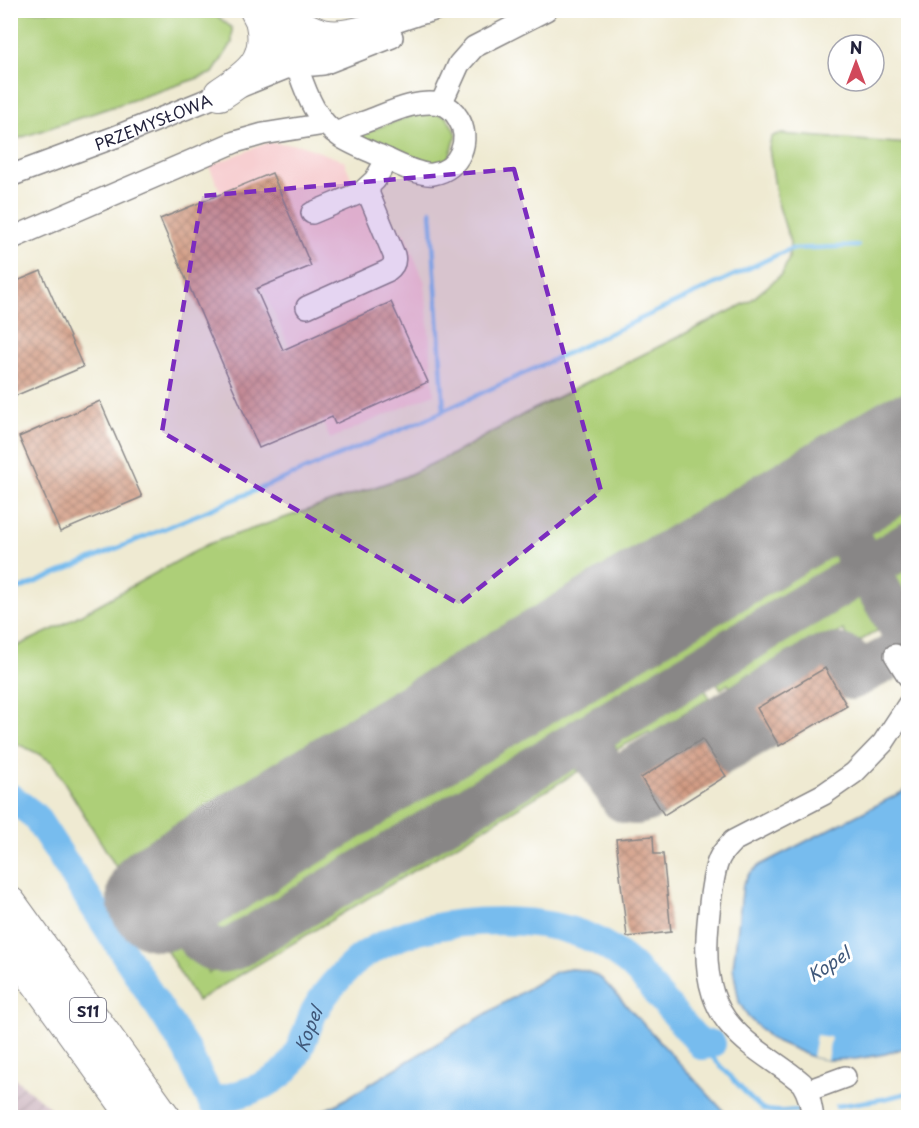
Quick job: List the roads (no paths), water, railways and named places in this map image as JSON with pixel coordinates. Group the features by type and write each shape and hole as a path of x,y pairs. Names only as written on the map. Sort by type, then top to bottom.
{"highway":[{"path":"271,16 317,35 352,35 381,27"},
{"path":"271,16 279,55 296,64"},
{"path":"220,94 248,75 258,62 271,16"},
{"name":"S11","path":"10,903 165,1118"},
{"name":"S11","path":"10,945 135,1118"}],"street":[{"name":"PRZEMYSŁOWA","path":"10,176 296,64 323,46 434,10"},
{"name":"PRZEMYSŁOWA","path":"296,64 314,65 330,62 433,21 449,10"},
{"path":"441,104 459,64 474,47 546,10"},
{"path":"10,240 235,142 263,134 330,129 424,103 441,104 452,110 463,128 465,142 460,156 443,171 432,174 418,172 343,138 330,129 312,105 296,64"},
{"path":"312,213 357,195 369,187 381,172 387,159"},
{"path":"307,307 392,268 394,255 369,195 369,187"},
{"path":"895,655 909,676"},
{"path":"813,1118 811,1103 802,1083 744,1039 732,1027 718,1006 710,980 707,949 715,871 719,858 733,841 824,794 854,773 883,743 909,705"},
{"path":"807,1091 845,1077"}],"water":[{"path":"908,789 908,1047 856,1059 827,1060 812,1057 771,1039 748,1017 739,1002 733,968 743,884 749,874 760,865"},
{"path":"570,969 587,971 602,979 729,1117 309,1117 337,1104 555,972"}],"waterway":[{"path":"431,211 444,411"},
{"path":"10,593 424,420 790,249 858,246"},
{"name":"Kopel","path":"10,797 35,816 186,1049 212,1102 256,1088 273,1080 287,1069 301,1046 320,1002 337,980 361,957 407,934 440,926 479,922 520,922 558,927 594,940 618,954 637,970 702,1046 712,1044"},
{"path":"702,1046 762,1109 803,1110"},
{"path":"837,1106 908,1093"}]}
